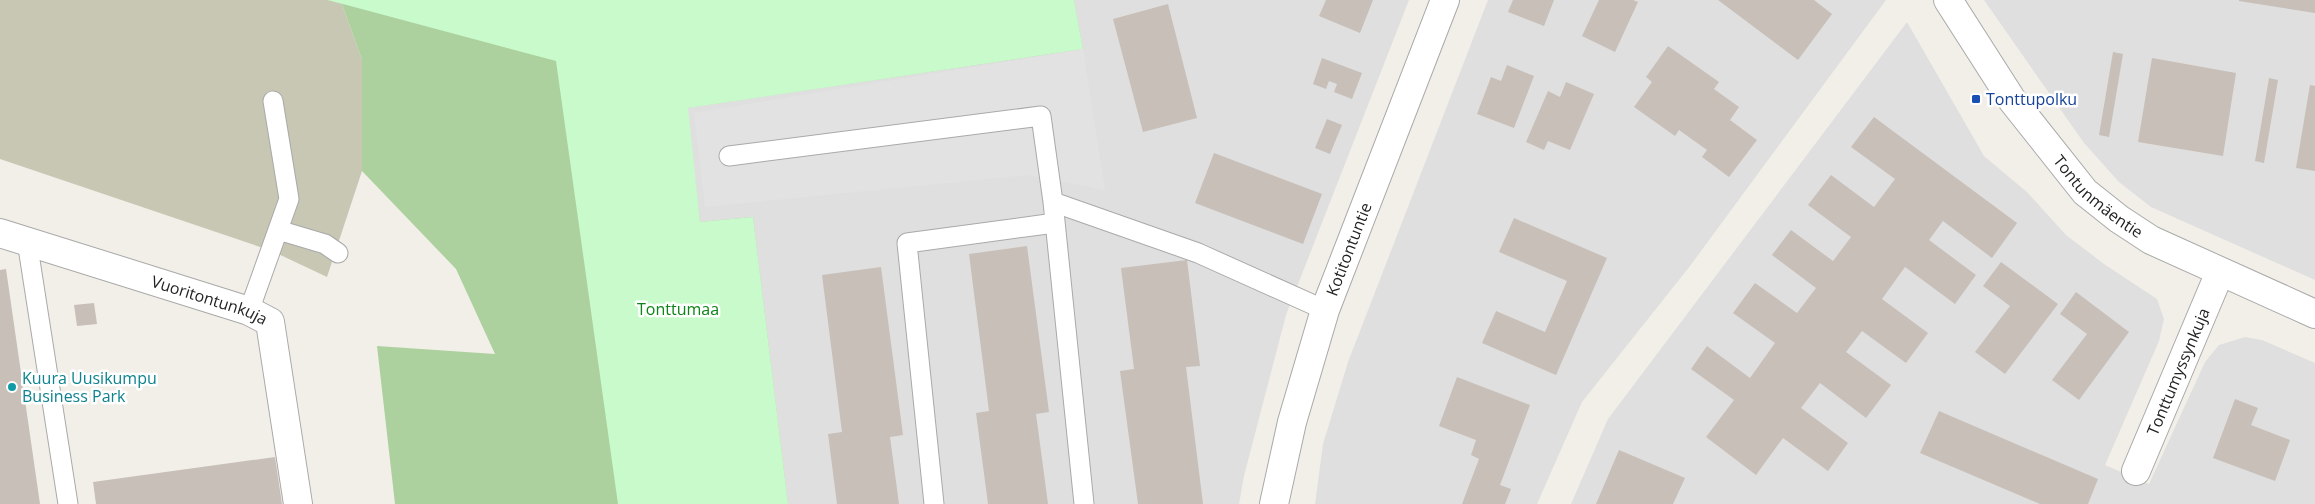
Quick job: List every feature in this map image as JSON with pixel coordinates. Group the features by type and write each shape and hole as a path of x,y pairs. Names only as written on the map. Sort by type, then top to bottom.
{"street":[{"name":"Kotitontuntie","path":"1274,504 1292,422 1325,310 1444,0"},
{"name":"Tontunmäentie","path":"1948,0 2012,100 2085,192 2119,219 2151,240 2315,314"},
{"name":"Vuoritontunkuja","path":"0,234 249,311 270,322 298,504"},
{"name":"Tonttumyssynkuja","path":"2136,471 2220,272"}],"lane":[{"path":"249,311 289,199 272,101"},
{"path":"729,156 1041,116 1053,202 1084,504"},
{"path":"1053,202 1198,253 1325,310"},
{"path":"934,504 907,243 1055,222"},
{"path":"278,230 325,244 338,253"},
{"path":"27,242 68,504"}],"shaded area":[{"path":"0,0 328,0 342,4 362,60 362,171 327,277 272,251 0,159"},
{"path":"1074,0 1409,0 1286,315 1244,476 1239,504 788,504 753,218 700,222 687,108 1083,49"},
{"path":"1488,0 1886,0 1690,266 1582,402 1537,504 1315,504 1323,444 1348,362"},
{"path":"1984,0 2315,0 2315,280 2151,207 2119,182 2084,143"},
{"path":"1907,22 1984,156 2028,193 2066,235 2104,264 2157,299 2164,319 2159,341 2105,465 2149,484 2205,362 2219,345 2245,337 2262,340 2315,363 2315,504 1571,504 1608,419"},
{"path":"1083,49 1105,190 1028,175 705,207 694,113"}],"green space":[{"path":"328,0 1074,0 1083,49 687,108 700,222 753,217 788,504 395,504 377,346 495,354 456,269 362,171 362,60 342,4"},
{"name":"Tonttumaa","path":"328,0 1074,0 1083,49 688,108 700,222 753,217 788,504 618,504 556,61"}],"building":[{"path":"1326,0 1373,0 1360,33 1319,16"},
{"path":"1513,0 1554,0 1544,26 1508,12"},
{"path":"1599,0 1633,0 1638,2 1615,52 1582,36"},
{"path":"1718,0 1814,0 1832,14 1798,60"},
{"path":"2315,0 2315,13 2239,1"},
{"path":"1168,4 1197,118 1143,132 1113,19"},
{"path":"1668,46 1719,82 1714,89 1739,107 1730,120 1757,140 1729,177 1702,157 1707,150 1679,130 1675,136 1634,107 1652,82 1646,77"},
{"path":"2113,52 2123,54 2109,137 2099,135"},
{"path":"1322,58 1362,73 1352,99 1334,92 1337,84 1329,81 1326,89 1313,84"},
{"path":"2152,58 2236,73 2223,156 2138,142"},
{"path":"1507,65 1534,76 1514,128 1477,114 1491,77 1501,81"},
{"path":"2269,78 2278,80 2264,163 2255,161"},
{"path":"1566,82 1594,94 1570,150 1548,141 1544,150 1526,142 1548,91 1560,97"},
{"path":"2310,85 2315,86 2315,171 2296,168"},
{"path":"1874,117 2017,223 1992,258 1943,221 1929,240 1976,275 1955,304 1905,267 1882,299 1928,333 1906,363 1862,331 1846,352 1891,385 1866,418 1820,383 1801,408 1848,443 1828,471 1783,438 1756,475 1706,437 1734,400 1691,369 1707,346 1750,378 1775,343 1733,313 1755,283 1797,313 1816,288 1772,255 1791,230 1833,261 1851,237 1808,205 1831,175 1874,207 1895,179 1851,147"},
{"path":"1327,119 1342,125 1330,154 1315,148"},
{"path":"1214,153 1322,194 1303,244 1195,203"},
{"path":"1514,218 1607,258 1556,375 1482,343 1496,311 1545,332 1567,281 1499,252"},
{"path":"1027,246 1049,412 1036,414 1048,504 988,504 976,413 989,411 969,254"},
{"path":"1187,260 1200,366 1186,367 1203,504 1138,504 1120,371 1134,369 1121,268"},
{"path":"2001,262 2058,304 2005,374 1975,352 2010,306 1983,286"},
{"path":"881,267 903,435 890,437 899,504 837,504 828,434 842,432 822,275"},
{"name":"Kuura Uusikumpu Business Park","path":"6,269 40,504 0,504 0,270"},
{"path":"2076,292 2129,332 2079,400 2052,380 2087,334 2060,314"},
{"path":"94,303 97,324 77,326 74,305"},
{"path":"1457,377 1530,405 1500,485 1511,489 1505,504 1462,504 1479,459 1471,455 1476,440 1439,426"},
{"path":"2235,399 2258,408 2251,425 2290,440 2275,481 2213,458"},
{"path":"1939,411 2098,479 2088,504 2040,504 1920,453"},
{"path":"1619,450 1685,478 1673,504 1596,504"},
{"path":"275,457 282,504 96,504 93,482"}],"place":[{"name":"Tonttupolku","path":"1976,99"},
{"name":"Kuura Uusikumpu Business Park","path":"12,387"}]}
